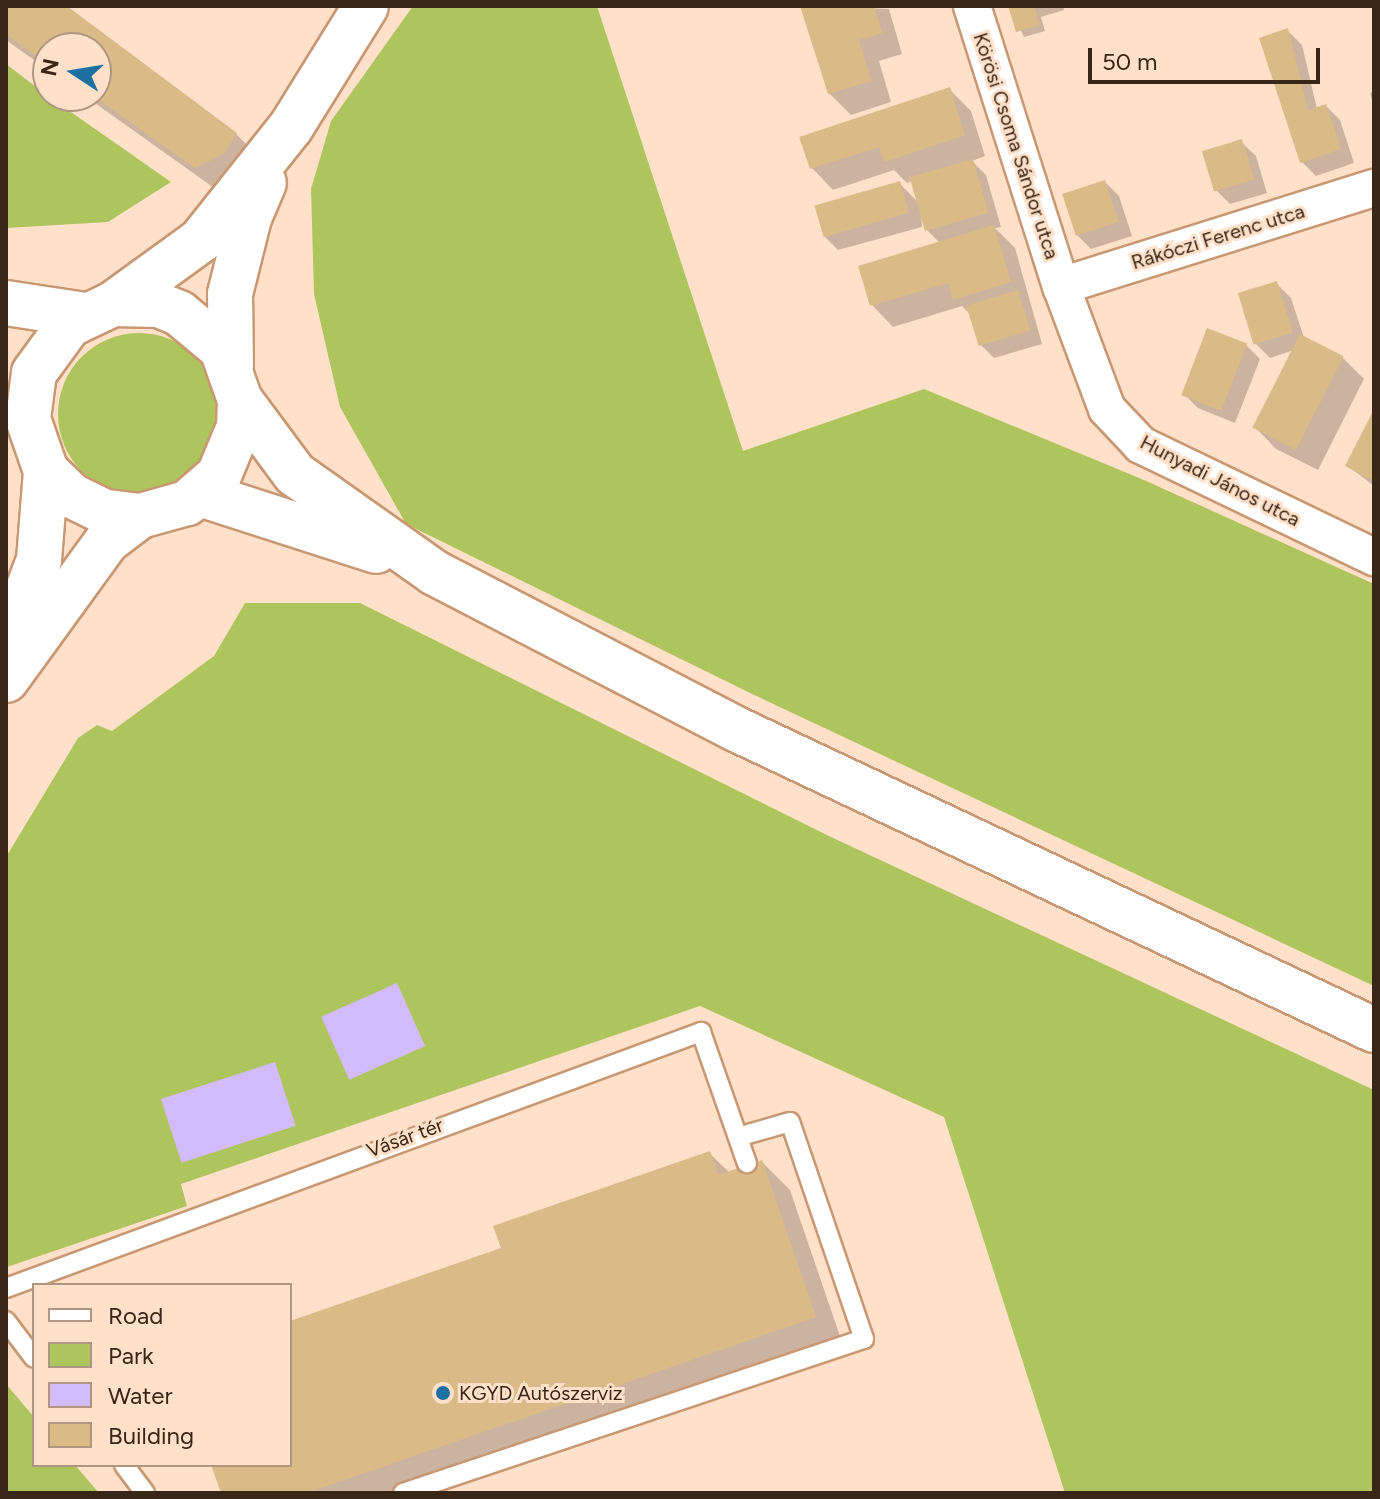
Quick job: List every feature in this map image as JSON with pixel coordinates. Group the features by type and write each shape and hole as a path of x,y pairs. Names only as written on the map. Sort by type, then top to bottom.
{"main road":[{"path":"6,647 39,560 46,471 31,433 17,377 99,309 201,240 291,127 366,6"},
{"path":"46,471 88,506 140,516 172,510 200,494 232,452 236,383 230,294 249,218 291,127"},
{"path":"6,303 99,309 159,305 179,313 210,334 236,383 295,474 435,573 736,729 1374,1030"},
{"path":"200,494 435,573"},
{"path":"6,680 107,541 140,516"}],"street":[{"name":"Körösi Csoma Sándor utca","path":"972,6 1061,286"},
{"name":"Rákóczi Ferenc utca","path":"1061,286 1374,188"},
{"name":"Hunyadi János utca","path":"1061,286 1107,409 1141,445 1374,557"}],"lane":[{"name":"Vásár tér","path":"6,1288 701,1032 747,1163"},
{"path":"403,1493 864,1339 790,1122 738,1137"},
{"path":"8,1330 32,1356"},
{"path":"126,1467 145,1493"}],"green space":[{"path":"413,6 597,6 743,451 924,389 1144,480 1374,584 1374,986 750,693 406,524 340,407 314,294 311,189 331,121"},
{"path":"6,64 32,84 32,112 71,112 171,182 108,222 6,228"},
{"path":"139,333 170,339 196,357 214,383 220,414 214,445 196,471 170,489 139,495 108,489 82,471 64,445 58,414 64,383 82,357 108,339"},
{"path":"245,603 360,603 831,837 1374,1090 1374,1493 1065,1493 944,1117 700,1006 181,1184 187,1206 7,1267 6,857 78,738 97,725 112,731 214,656"},
{"path":"6,1384 32,1415 32,1467 77,1467 99,1493 6,1493"}],"water":[{"path":"397,983 425,1046 349,1080 321,1017"},
{"path":"275,1062 296,1126 182,1163 161,1099"}],"building":[{"path":"6,6 67,6 102,32 32,32 32,53 6,34"},
{"path":"800,6 874,6 882,33 859,40 871,81 828,94"},
{"path":"1008,6 1034,6 1039,25 1016,32"},
{"path":"1288,28 1308,110 1326,104 1341,149 1300,163 1259,38"},
{"path":"112,40 237,133 225,153 195,168 112,109"},
{"path":"950,87 965,135 884,162 879,147 810,169 799,137"},
{"path":"1242,139 1254,179 1214,191 1202,151"},
{"path":"973,159 988,213 925,231 910,177"},
{"path":"1105,180 1119,222 1076,236 1062,194"},
{"path":"900,181 909,213 824,237 814,206"},
{"path":"994,225 1011,282 953,300 948,283 870,306 858,266"},
{"path":"1277,281 1293,333 1254,345 1238,293"},
{"path":"1018,290 1030,330 979,346 966,306"},
{"path":"1207,328 1247,343 1221,411 1181,395"},
{"path":"1300,334 1344,356 1296,450 1252,428"},
{"path":"1374,409 1374,481 1345,466"},
{"name":"KGYD Autószerviz","path":"710,1151 718,1175 762,1160 816,1317 307,1493 221,1493 212,1467 292,1467 292,1320 501,1248 493,1226"}],"place":[{"name":"KGYD Autószerviz","path":"443,1393"}]}
